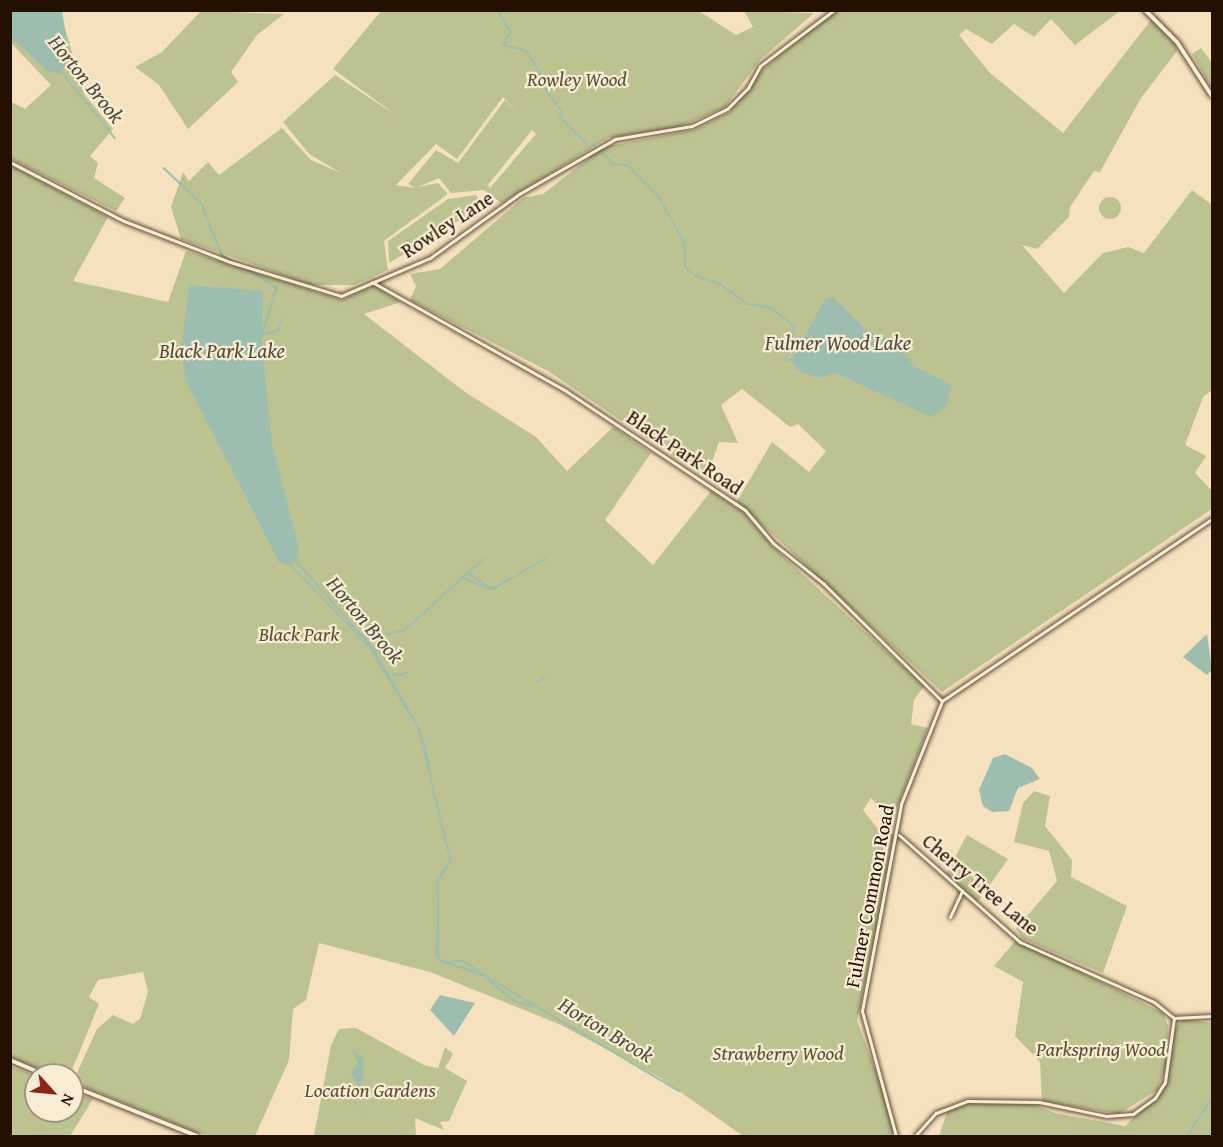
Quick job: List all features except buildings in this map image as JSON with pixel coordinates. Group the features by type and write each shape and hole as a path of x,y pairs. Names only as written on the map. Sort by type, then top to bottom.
{"street":[{"name":"Rowley Lane","path":"10,162 113,216 230,262 333,296 430,258 519,194 615,139 692,126 727,109 748,88 760,66 834,10"},
{"path":"1145,10 1177,42 1212,96"},
{"name":"Black Park Road","path":"372,281 566,391 745,510 773,543 824,584 942,701"},
{"path":"942,701 1212,519"},
{"name":"Fulmer Common Road","path":"896,1137 862,1011 899,835 901,804 942,701"},
{"name":"Cherry Tree Lane","path":"899,835 1020,942 1154,1002 1174,1018"},
{"path":"950,917 962,891"},
{"path":"915,1137 936,1113 968,1101 1039,1102 1106,1116 1133,1114 1155,1098 1165,1082 1174,1018 1212,1016"},
{"path":"10,1060 24,1066"},
{"path":"84,1091 197,1137"}],"green space":[{"path":"11,11 60,11 84,94 113,129 90,156 98,163 94,178 125,198 116,211 11,159 10,101 25,109 51,85 11,43"},
{"path":"201,11 284,14 257,35 231,72 238,82 188,129 159,85 135,67 162,52"},
{"name":"Rowley Wood","path":"381,11 699,11 736,35 753,27 744,11 814,13 760,60 725,107 682,126 608,138 501,203 484,190 451,193 439,178 418,187 438,183 448,194 384,241 388,270 355,285 312,285 181,239 171,207 183,172 189,181 208,162 219,175 282,128 311,160 341,173 309,154 283,122 335,75 397,116 333,69","holes":["503,97 520,116 505,100 458,163 436,150 408,184 415,188 396,185 436,144 457,159","532,130 536,134 490,188 488,185"]},
{"path":"834,11 1120,11 1075,45 1051,19 1034,37 1014,24 992,44 966,29 959,35 990,73 1063,133 1151,20 1175,44 1177,51 1141,98 1100,172 1094,171 1070,207 1069,217 1037,249 1022,245 1064,293 1103,253 1128,247 1144,253 1192,190 1212,205 1212,390 1203,397 1185,445 1206,456 1195,473 1212,491 1212,509 942,692 737,501 772,442 809,472 826,451 798,424 790,427 742,389 721,405 738,443 719,442 706,478 548,371 410,300 416,286 410,274 440,269 523,198 543,194 603,147 694,130 730,112 763,69"},
{"path":"1201,48 1212,63 1212,89 1192,54"},
{"name":"Black Park","path":"10,165 108,217 73,281 168,302 186,251 342,300 374,286 401,302 364,314 465,392 536,437 567,471 613,427 651,453 605,520 653,565 711,491 744,513 773,547 924,686 914,700 911,724 928,728 896,810 884,812 871,798 863,810 882,834 887,830 896,837 857,1021 890,1109 893,1136 743,1136 659,1077 559,1024 430,972 319,943 306,1000 293,1009 289,1060 255,1136 207,1136 84,1086 84,1063 81,1063 97,1029 113,1015 133,1024 140,1019 148,992 143,972 98,980 89,997 99,1004 75,1063 26,1063 11,1057"},
{"path":"476,195 483,206 389,263 388,241 448,199"},
{"path":"1110,197 1118,200 1121,208 1118,216 1110,219 1102,216 1099,208 1102,200"},
{"path":"1034,791 1050,796 1045,826 1072,860 1071,877 1127,906 1103,973 1023,939 1016,929 1057,881 1049,851 1014,842 1023,803"},
{"path":"967,835 1008,859 978,902 946,874"},
{"name":"Parkspring Wood","path":"1016,940 1163,1013 1168,1025 1166,1068 1157,1090 1119,1114 1042,1101 1040,1062 1015,1036 1023,982 994,966"},
{"path":"1183,1019 1212,1023 1212,1136 939,1136 948,1109 962,1103 1032,1104 1055,1113 1125,1126 1167,1085 1174,1030"},
{"name":"Location Gardens","path":"356,1028 424,1065 438,1068 445,1047 453,1054 445,1068 467,1081 449,1121 440,1122 444,1130 415,1118 416,1136 314,1136 331,1045 339,1029"},
{"path":"10,1066 24,1071 24,1123 78,1123 70,1136 11,1136"},
{"path":"84,1096 93,1099 84,1113"}],"water":[{"path":"10,11 62,11 70,59 59,74 46,70 11,37"},
{"name":"Black Park Lake","path":"189,285 263,291 262,347 272,443 298,545 299,557 292,566 279,562 186,381 181,351"},
{"name":"Fulmer Wood Lake","path":"833,297 866,330 899,346 914,366 952,385 946,407 931,417 835,373 819,378 796,370 792,359 825,299"},
{"path":"1207,634 1212,670 1207,675 1183,657"},
{"path":"1005,754 1032,768 1040,779 1018,788 1009,811 992,812 983,806 979,790 993,758"},
{"path":"440,995 475,1003 454,1036 430,1010"},
{"path":"352,1051 363,1057 363,1079 353,1098 364,1113 347,1093 358,1085 351,1074 358,1062"}],"waterway":[{"path":"500,14 511,32 504,45 527,51 540,73 537,78 562,111 560,117 587,143"},
{"name":"Horton Brook","path":"61,71 115,138"},
{"path":"600,150 614,164 628,165 660,198 685,243 686,267 695,275 723,286 748,304 771,308 795,326 786,361 792,359"},
{"name":"Horton Brook","path":"164,168 202,204 222,255 234,262"},
{"name":"Horton Brook","path":"244,267 277,288 261,339"},
{"path":"262,335 278,330 281,320"},
{"path":"368,639 404,631 483,559"},
{"path":"468,573 493,589 545,559"},
{"name":"Horton Brook","path":"297,562 373,648 419,728 451,861 438,879 439,960 486,976 679,1091"},
{"name":"Horton Brook","path":"292,566 370,647 419,729"},
{"path":"461,577 489,589"},
{"path":"377,651 385,644"},
{"path":"393,676 407,673"},
{"path":"537,682 544,678"},
{"name":"Horton Brook","path":"424,742 429,764"},
{"name":"Horton Brook","path":"441,877 450,862"},
{"name":"Horton Brook","path":"436,957 438,913"},
{"path":"449,962 464,961 482,974"},
{"path":"486,977 515,1001 533,1007"},
{"path":"1187,1136 1212,1098"}],"park label":[{"name":"Strawberry Wood","path":"778,1052"}]}
